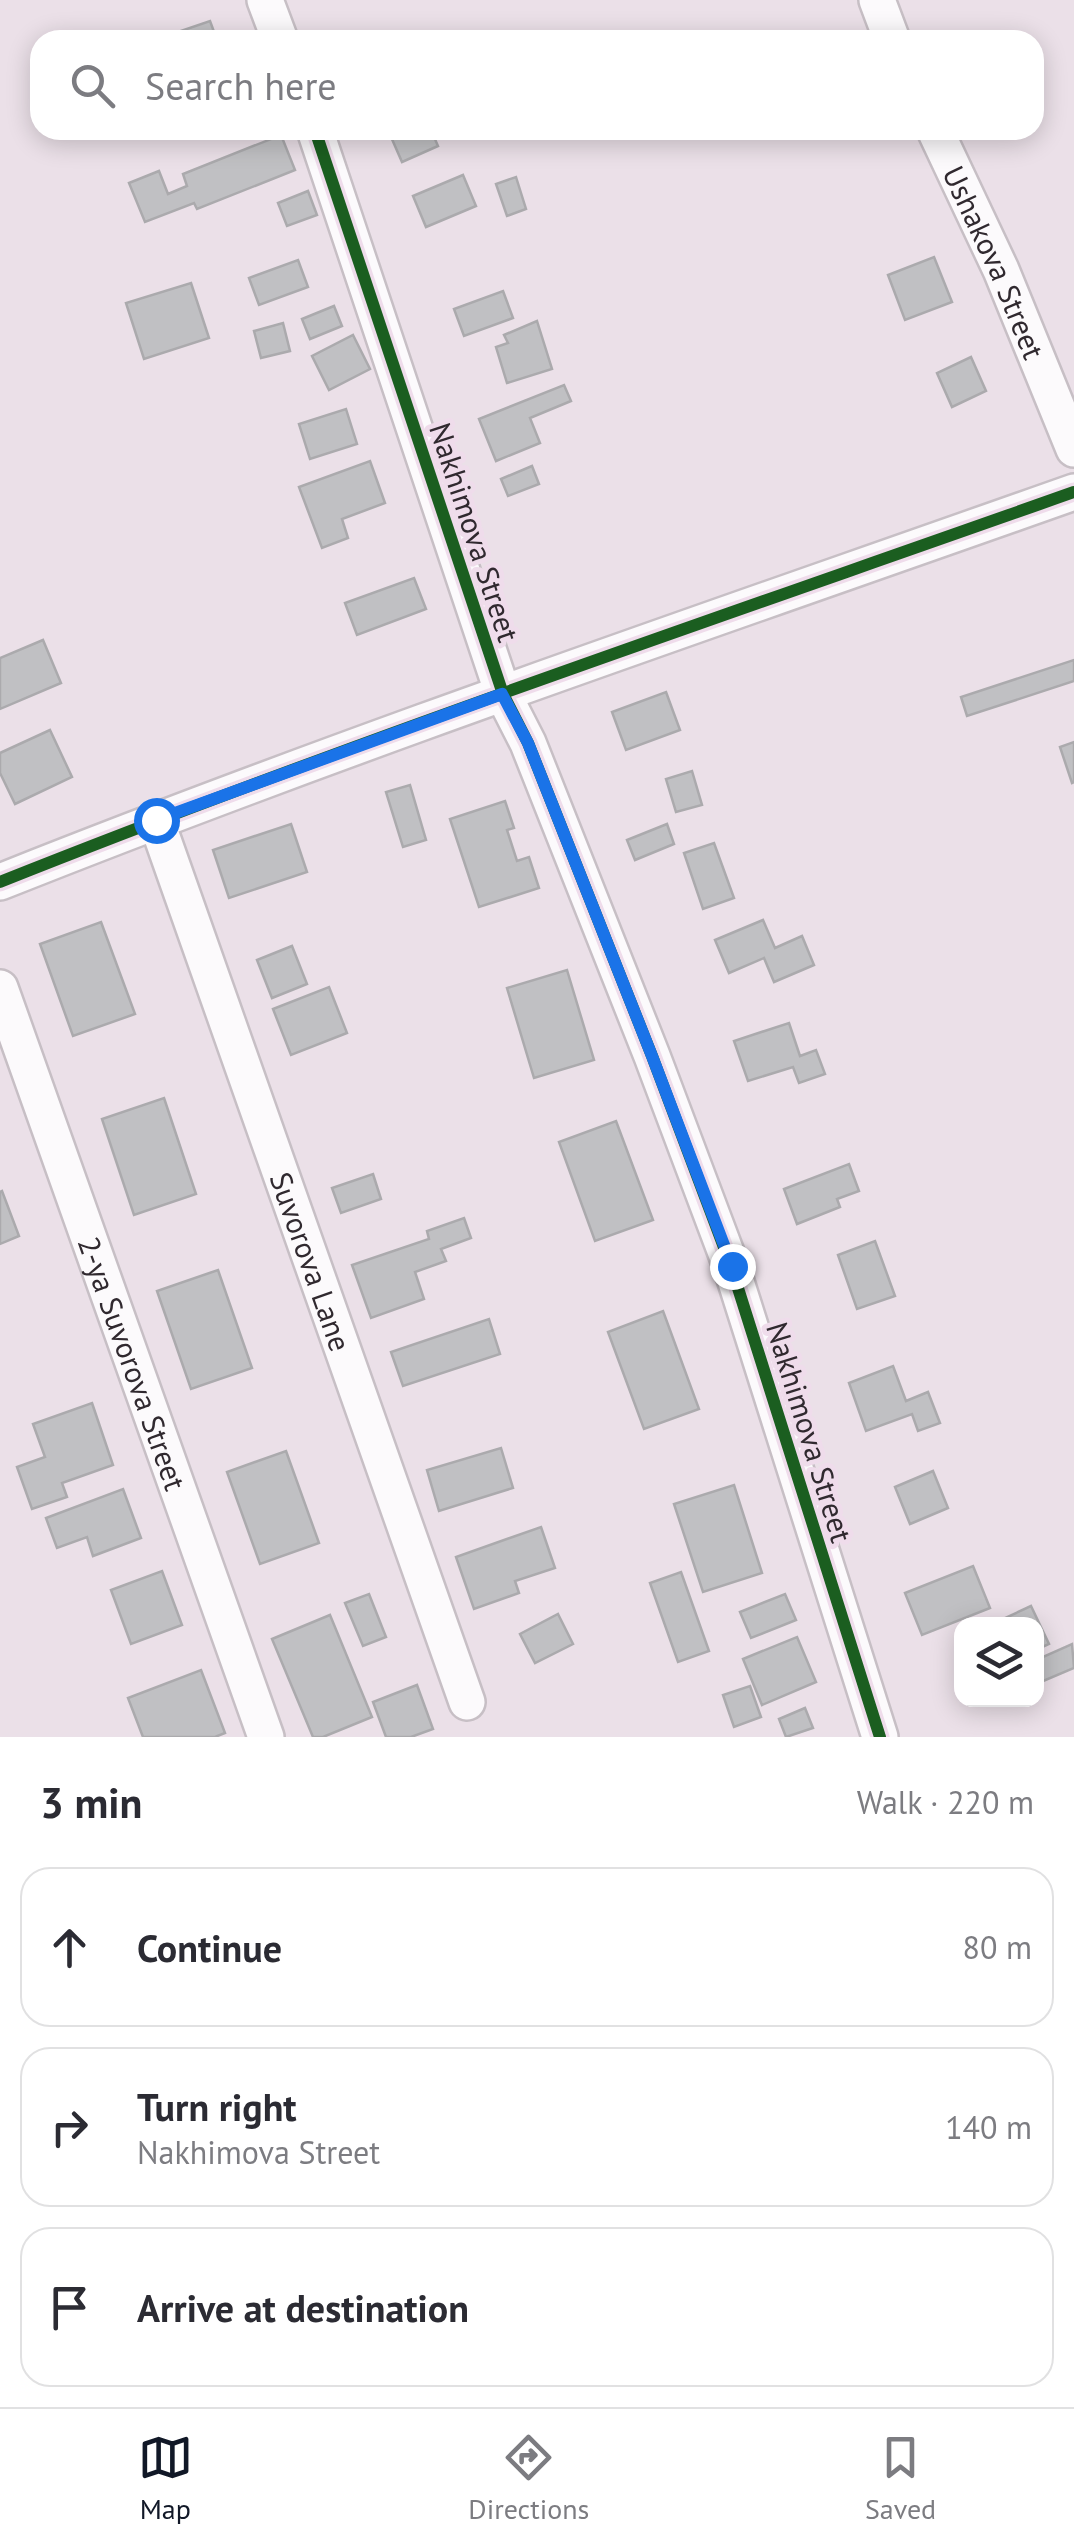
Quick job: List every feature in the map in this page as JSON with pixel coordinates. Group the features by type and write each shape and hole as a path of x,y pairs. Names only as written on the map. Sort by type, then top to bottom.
{"street":[{"path":"265,0 276,30"},
{"path":"877,0 888,30"},
{"name":"Nakhimova Street","path":"317,140 502,694 543,780 732,1266 880,1737"},
{"name":"Ushakova Street","path":"939,140 1002,270 1074,448"},
{"path":"0,882 156,820 502,694 1074,492"},
{"name":"Suvorova Lane","path":"156,820 467,1702"},
{"name":"2-ya Suvorova Street","path":"0,988 266,1737"}],"building":[{"path":"210,21 213,30 184,30"},
{"path":"268,140 283,140 295,170 197,209 194,203 145,222 129,183 159,171 168,194 187,186 183,174"},
{"path":"392,140 435,140 438,146 402,162"},
{"path":"463,175 476,206 426,227 413,196"},
{"path":"516,177 526,209 507,216 496,184"},
{"path":"308,191 317,215 287,226 278,203"},
{"path":"934,257 952,302 905,320 888,275"},
{"path":"298,260 308,287 259,305 249,278"},
{"path":"191,283 209,338 144,359 126,303"},
{"path":"503,291 513,318 464,336 454,309"},
{"path":"334,306 342,326 310,339 302,319"},
{"path":"537,321 552,369 507,383 496,347 508,343 504,335"},
{"path":"283,323 290,351 261,358 254,331"},
{"path":"353,335 370,369 329,390 312,356"},
{"path":"971,357 986,391 952,407 937,373"},
{"path":"564,385 571,401 530,418 540,443 496,461 479,419"},
{"path":"346,409 357,444 310,459 299,424"},
{"path":"370,461 385,503 342,519 348,538 322,548 299,487"},
{"path":"532,466 539,484 508,496 501,479"},
{"path":"414,578 426,609 357,635 345,603"},
{"path":"43,640 61,683 0,709 0,658"},
{"path":"1074,660 1074,681 967,716 961,697"},
{"path":"666,692 680,730 626,750 612,712"},
{"path":"50,730 72,777 15,804 0,773 0,753"},
{"path":"1074,742 1074,782 1072,783 1060,747"},
{"path":"692,771 702,805 676,812 666,779"},
{"path":"410,785 426,840 403,847 386,792"},
{"path":"505,801 514,828 507,830 517,861 529,857 539,888 479,907 450,819"},
{"path":"291,824 307,872 229,898 213,850"},
{"path":"667,824 674,844 635,860 627,840"},
{"path":"714,843 734,898 703,909 684,853"},
{"path":"763,920 775,948 802,936 814,965 774,982 764,958 729,973 715,940"},
{"path":"101,922 135,1014 73,1036 40,944"},
{"path":"292,946 307,984 272,998 257,960"},
{"path":"567,970 594,1060 534,1078 507,988"},
{"path":"329,987 347,1033 291,1055 273,1009"},
{"path":"789,1023 800,1056 816,1050 825,1074 799,1083 793,1067 748,1081 734,1041"},
{"path":"164,1098 196,1194 134,1215 102,1119"},
{"path":"616,1121 653,1220 595,1241 559,1142"},
{"path":"849,1164 859,1191 837,1199 840,1207 797,1224 784,1189"},
{"path":"373,1174 381,1199 341,1213 332,1188"},
{"path":"0,1192 19,1236 0,1244"},
{"path":"464,1218 471,1238 441,1249 446,1261 415,1272 424,1299 371,1318 352,1265 429,1239 427,1231"},
{"path":"875,1241 895,1296 857,1309 838,1255"},
{"path":"218,1270 252,1368 191,1389 157,1291"},
{"path":"663,1311 699,1409 644,1429 608,1332"},
{"path":"489,1319 500,1354 403,1386 391,1352"},
{"path":"893,1366 906,1401 928,1392 940,1423 918,1431 912,1414 866,1431 849,1383"},
{"path":"92,1403 113,1465 62,1483 67,1497 32,1509 17,1467 45,1457 33,1424"},
{"path":"501,1448 513,1488 439,1511 427,1470"},
{"path":"286,1451 319,1543 260,1564 227,1472"},
{"path":"933,1471 948,1508 910,1524 895,1487"},
{"path":"734,1485 762,1573 703,1592 674,1504"},
{"path":"123,1489 141,1538 93,1556 87,1537 57,1548 46,1518"},
{"path":"541,1527 555,1568 515,1581 519,1593 474,1609 456,1557"},
{"path":"973,1566 990,1608 967,1617 954,1617 954,1622 922,1635 905,1593"},
{"path":"162,1571 182,1625 131,1644 111,1590"},
{"path":"681,1572 709,1651 678,1662 650,1583"},
{"path":"369,1594 386,1637 363,1646 345,1603"},
{"path":"785,1594 796,1620 751,1638 740,1612"},
{"path":"1031,1606 1036,1617 1007,1617"},
{"path":"558,1614 573,1644 535,1663 520,1634"},
{"path":"330,1615 372,1717 323,1737 313,1737 272,1639"},
{"path":"797,1637 816,1682 762,1705 743,1659"},
{"path":"1072,1644 1074,1668 1044,1681 1044,1656"},
{"path":"201,1670 225,1733 215,1737 143,1737 128,1698"},
{"path":"417,1685 433,1729 411,1737 386,1737 373,1702"},
{"path":"750,1686 761,1717 734,1727 723,1695"},
{"path":"805,1708 813,1728 786,1737 779,1719"}],"cycle path":[{"path":"318,140 503,694 528,743 731,1266 880,1737"},
{"path":"0,882 401,730 1074,492"}],"route":[{"path":"156,820 502,694 528,743 732,1266"}]}
